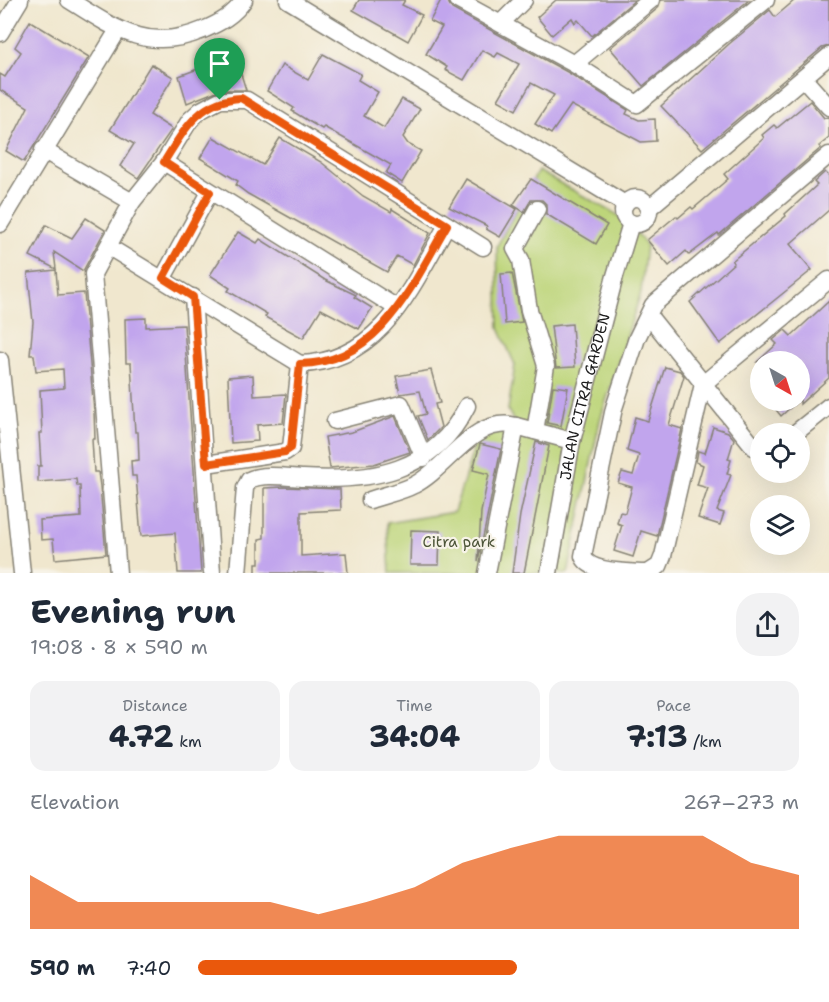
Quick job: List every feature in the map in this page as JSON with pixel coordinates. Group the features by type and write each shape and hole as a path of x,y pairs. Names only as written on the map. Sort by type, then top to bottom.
{"street":[{"path":"0,33 20,0"},
{"path":"69,0 118,30 138,37 157,40 182,38 218,24 244,0"},
{"path":"288,0 625,204"},
{"path":"457,0 574,64 632,102 640,103 766,0"},
{"path":"501,23 524,0"},
{"path":"574,64 651,0"},
{"path":"0,224 118,30"},
{"path":"625,204 624,215 631,223 645,220 649,208 829,56"},
{"path":"804,78 829,107"},
{"path":"118,573 94,271 132,202 164,162 196,114 220,100 241,98 483,246"},
{"path":"43,150 132,202"},
{"path":"829,155 653,305 637,338 615,408 583,556 588,565 598,569 646,573 661,562 703,384 829,280"},
{"path":"164,162 397,308"},
{"path":"163,278 210,192"},
{"path":"625,204 638,198 649,208"},
{"path":"535,431 546,366 529,310 521,260 515,249 537,209"},
{"name":"JALAN CITRA GARDEN","path":"549,573 572,441 631,223"},
{"path":"109,247 300,364 342,357 360,348 382,327 397,308 447,225"},
{"path":"193,297 212,573"},
{"path":"649,316 750,442"},
{"path":"0,360 22,573"},
{"path":"206,464 285,452 291,448 300,364"},
{"path":"335,421 401,404 424,458"},
{"path":"238,573 245,488 249,480 271,477 359,479 424,458 451,431 467,406"},
{"path":"808,423 829,406"},
{"path":"370,500 416,484 487,427 504,423 572,441"},
{"path":"487,573 516,426"}],"green space":[{"name":"Citra park","path":"538,171 627,220 646,245 641,292 600,420 568,573 390,573 387,523 454,512 481,425 516,426 508,410 515,365 499,328 497,246"}],"building":[{"path":"359,0 405,0 402,5 422,15 408,41 353,10"},
{"path":"441,0 447,0 452,9 569,73 628,110 626,114 639,120 655,119 656,141 641,142 571,105 551,134 535,124 554,95 531,83 516,110 498,100 519,64 498,53 495,57 482,50 464,80 445,70 447,67 426,54 442,27 430,21"},
{"path":"556,0 635,0 592,36 578,20 575,23 572,18 552,35 537,17"},
{"path":"661,0 749,0 643,86 610,48 658,8"},
{"path":"795,0 829,0 829,46 822,48 702,149 661,106 770,10 775,17"},
{"path":"30,21 89,57 24,162 6,151 28,107 0,90 0,74 5,77 21,52 15,47"},
{"path":"323,54 361,74 358,80 378,92 364,116 384,128 402,99 420,109 403,137 408,144 421,151 402,183 386,173 391,165 324,127 322,129 310,122 292,111 294,108 267,91 282,65 308,80"},
{"path":"235,55 246,90 219,90 187,103 179,76"},
{"path":"151,64 173,77 150,115 172,129 138,178 120,166 134,144 110,130"},
{"path":"810,101 824,118 829,117 829,138 819,146 821,148 719,235 718,233 689,255 686,251 669,266 647,240 676,216 678,218 691,207 693,209 728,179 724,174 764,138 762,135 774,125 777,128"},
{"path":"213,137 263,165 280,138 321,162 363,196 391,212 392,209 430,233 413,265 397,256 387,272 248,194 236,185 238,181 200,158"},
{"path":"825,172 829,176 829,210 790,244 812,270 720,344 690,302 734,263 732,261 786,216 785,214 817,185 814,182"},
{"path":"466,179 517,209 500,237 486,229 487,226 449,207"},
{"path":"531,179 607,225 596,244 546,214 546,204 542,200 531,200 524,212 513,205"},
{"path":"86,218 105,230 83,271 54,252 56,269 30,256 46,225 72,238"},
{"path":"238,232 257,243 260,239 325,280 356,295 354,297 372,308 359,329 321,309 303,338 265,317 267,314 228,291 230,288 210,275"},
{"path":"56,270 58,295 84,293 94,412 95,439 92,439 94,472 98,472 106,554 55,559 53,539 41,540 40,520 81,517 80,486 77,486 76,479 38,482 38,466 41,466 39,433 42,433 40,390 64,388 63,369 36,371 34,355 30,355 33,322 28,273"},
{"path":"512,273 522,322 505,324 501,274"},
{"path":"829,301 829,378 810,395 810,351 769,351 777,344 773,340 785,330 791,336"},
{"path":"146,318 146,327 184,325 201,573 178,573 175,533 141,536 136,476 132,476 131,461 139,460 138,432 135,432 131,363 126,363 125,319"},
{"path":"572,324 575,367 556,368 551,326"},
{"path":"665,367 680,371 684,376 669,425 682,429 657,536 641,531 633,557 614,551 622,525 617,523 620,512 625,513 632,487 618,483 622,472 633,475 639,455 627,451 635,417 648,421"},
{"path":"431,370 440,403 435,404 441,427 428,440 418,416 426,414 420,391 400,394 396,376"},
{"path":"253,375 254,396 286,394 283,423 257,425 258,441 231,443 228,377"},
{"path":"553,386 568,388 561,426 547,423"},
{"path":"777,411 787,411 781,416"},
{"path":"395,416 410,452 374,464 330,468 325,437 352,432"},
{"path":"713,427 728,432 734,439 728,459 731,460 727,474 731,475 717,511 724,513 720,525 698,518 708,488 697,485 703,465 696,462 698,451 705,453"},
{"path":"536,442 549,446 524,573 512,573 520,515"},
{"path":"480,444 501,449 478,562 481,512 489,474 473,470"},
{"path":"264,488 340,489 341,510 301,512 301,556 346,553 348,573 256,573 256,563 259,563 259,539 264,538"},
{"path":"411,530 440,531 439,565 410,565"}],"route":[{"path":"241,98 247,100 447,225 409,290 382,327 360,348 342,357 300,364 294,442 288,451 206,464 193,297 163,278 210,192 164,162 190,120 201,110 220,100 241,98"}]}
